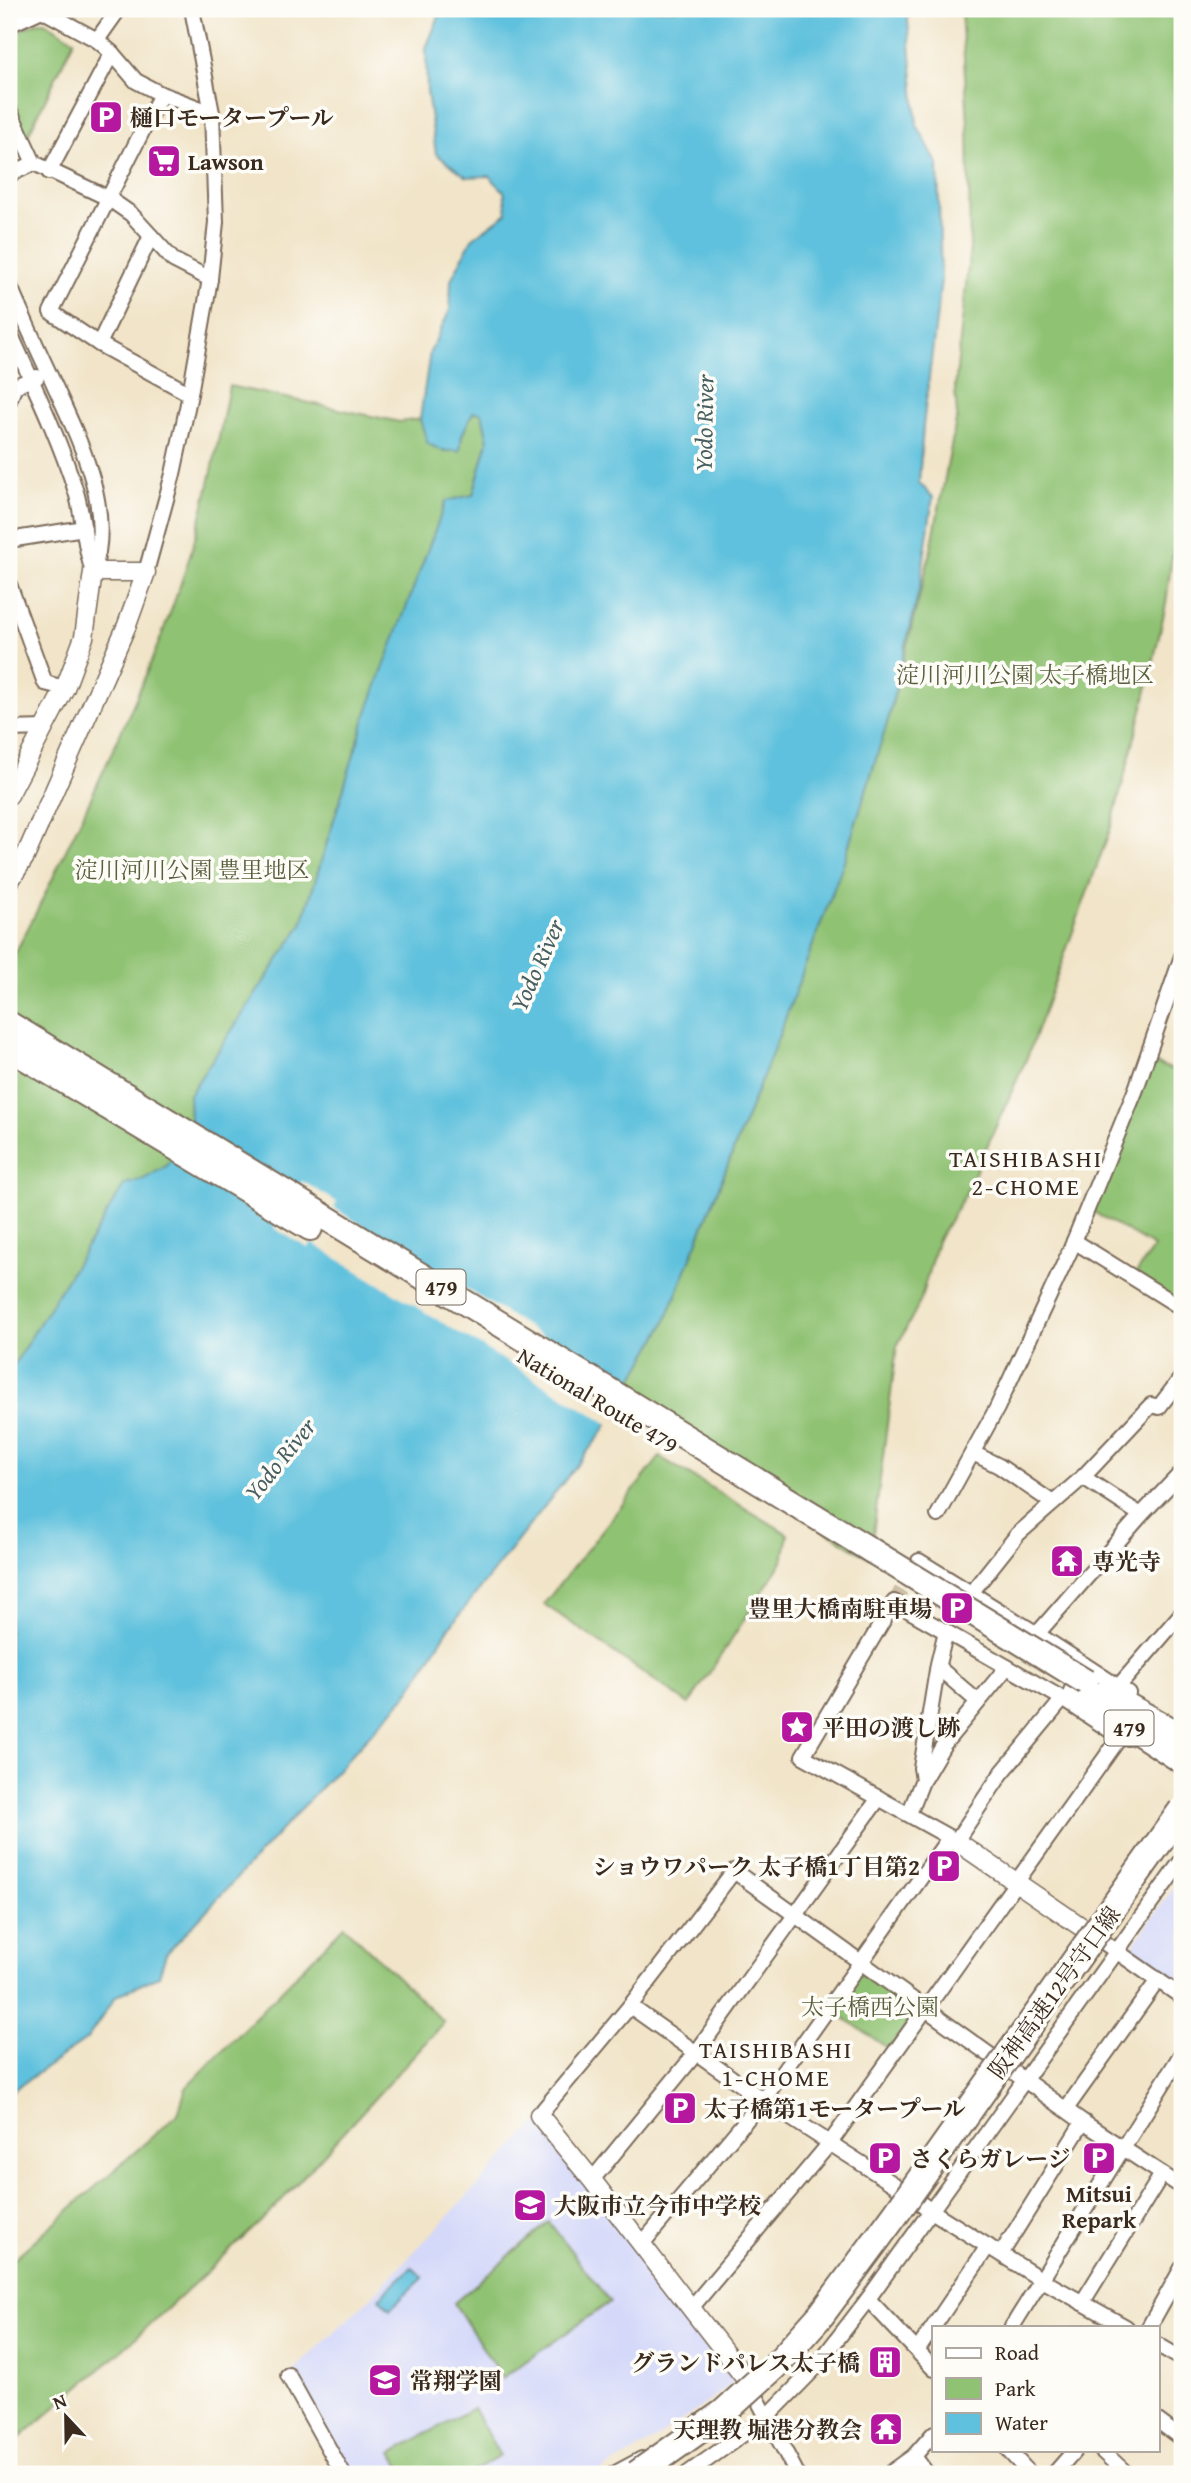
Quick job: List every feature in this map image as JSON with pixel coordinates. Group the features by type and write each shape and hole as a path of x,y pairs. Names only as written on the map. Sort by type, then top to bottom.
{"highway":[{"name":"National Route 479","path":"9,1024 714,1453 1182,1761"},
{"name":"National Route 479","path":"9,1048 716,1471 1075,1691 1178,1733"},
{"name":"阪神高速12号守口線","path":"637,2474 723,2413 778,2362 821,2315 895,2216 1182,1810"},
{"name":"阪神高速12号守口線","path":"665,2474 707,2445 762,2399 830,2327 906,2225 1182,1837"}],"street":[{"path":"97,40 119,9"},
{"path":"9,882 25,857 127,625 146,572 173,474 190,394 210,279 216,222 212,113 192,9"},
{"path":"9,26 42,10 97,40 113,53 136,80 161,94 212,113"},
{"path":"49,172 113,53"},
{"path":"161,94 51,312 99,344 190,394"},
{"path":"9,109 34,163 108,198 131,214 173,260 210,279"},
{"path":"9,175 34,163"},
{"path":"99,344 151,236"},
{"path":"9,284 84,452 95,491 100,525 99,556 93,572 84,637 65,688 9,796"},
{"path":"9,331 77,494 93,572"},
{"path":"9,401 12,385 48,373"},
{"path":"9,540 84,528"},
{"path":"93,572 146,572"},
{"path":"9,584 14,615 45,683 65,688"},
{"path":"9,729 44,728"},
{"path":"938,1515 997,1408 1074,1241 1136,1089 1182,956"},
{"path":"1074,1241 1182,1308"},
{"path":"971,1593 1018,1534 1083,1477 1151,1405 1158,1406 1182,1377"},
{"path":"973,1452 999,1466 1053,1503"},
{"path":"1037,1634 1182,1472"},
{"path":"1083,1477 1141,1515"},
{"path":"919,1561 1118,1687 1156,1713 1178,1733"},
{"path":"1146,1739 1120,1737 1075,1691 1007,1667 894,1602 803,1756 956,1841 1182,1997"},
{"path":"1118,1687 1182,1614"},
{"path":"923,1779 921,1768 946,1632"},
{"path":"909,1814 923,1779 943,1744 1007,1667"},
{"path":"939,1668 977,1701"},
{"path":"642,2244 763,2100 944,1845 956,1841 1000,1774 1075,1691"},
{"path":"692,2307 830,2143 1120,1737"},
{"path":"614,2474 650,2454 748,2382 795,2334 1182,1795"},
{"path":"592,2180 696,2053 879,1798"},
{"path":"687,2474 766,2418 815,2368 868,2299 1182,1860"},
{"path":"797,2474 748,2382 692,2307 539,2115 630,2006 734,1871 1083,2122 1182,2187"},
{"path":"1066,2109 1158,1980"},
{"path":"630,2006 763,2100 930,2210 1042,2280 1124,2326"},
{"path":"1013,2326 1182,2053"},
{"path":"1001,2254 1083,2122"},
{"path":"1082,2303 1162,2174"},
{"path":"934,2326 988,2246"},
{"path":"1150,2326 1182,2268"},
{"path":"868,2299 932,2367"},
{"path":"917,2351 932,2329"},
{"path":"1160,2346 1182,2358"},
{"path":"288,2375 343,2474"},
{"path":"1160,2422 1182,2439"},
{"path":"889,2474 914,2456 932,2435"},
{"path":"1010,2452 1030,2474"},
{"path":"1054,2474 1074,2452"},
{"path":"1103,2452 1127,2474"},
{"path":"914,2456 927,2474"}],"shaded area":[{"path":"1182,1876 1182,1993 1126,1955"},
{"path":"538,2122 733,2377 732,2383 645,2446 595,2474 348,2474 293,2374 295,2369 370,2298"}],"green space":[{"name":"淀川河川公園 太子橋地区","path":"961,9 1182,9 1182,513 1145,699 1111,827 1028,1055 966,1193 937,1241 920,1302 897,1346 870,1558 618,1405 664,1325 773,1051 842,867 888,720 930,554 957,416 955,387 970,248 968,124"},
{"path":"38,22 45,22 74,40 27,137 9,95 9,35"},
{"name":"淀川河川公園 豊里地区","path":"229,386 400,422 420,419 428,443 460,451 462,435 473,412 482,412 488,441 473,495 367,712 302,924 189,1095 190,1119 168,1165 9,1373 9,964 96,787 161,638 197,530"},
{"path":"1152,1062 1182,1073 1182,1304 1136,1274 1154,1247 1092,1211"},
{"path":"660,1457 788,1534 783,1560 689,1704 544,1604"},
{"path":"344,1926 444,2022 270,2213 128,2345 9,2447 9,2263 178,2114 186,2088"},
{"name":"太子橋西公園","path":"865,1972 915,2008 916,2014 889,2049 834,2011 860,1973"},
{"path":"549,2222 610,2302 502,2378 454,2303"},
{"path":"473,2408 500,2456 468,2474 404,2474 392,2453"}],"water":[{"name":"Yodo River","path":"442,9 907,9 917,125 938,165 941,280 923,426 919,483 933,497 920,586 888,720 842,867 773,1051 664,1325 602,1433 449,1628 406,1696 166,1954 159,1976 116,1996 87,2039 9,2093 9,1373 125,1184 142,1180 168,1165 190,1119 189,1095 302,924 367,712 446,501 473,495 488,441 482,413 473,412 462,435 460,451 443,451 428,444 420,419 430,352 450,310 451,280 472,239 507,213 504,191 489,176 467,177 436,154 427,92 426,48"},
{"path":"412,2267 423,2278 390,2309 379,2298"}],"pier":[{"path":"302,1181 337,1202 334,1208 631,1390 607,1431 610,1425 312,1243 308,1248 274,1228"}],"tunnel":[{"path":"894,1602 913,1570"}],"place":[{"name":"樋口モータープール","path":"106,117"},
{"name":"Lawson","path":"164,161"},
{"name":"専光寺","path":"1067,1561"},
{"name":"豊里大橋南駐車場","path":"957,1608"},
{"name":"平田の渡し跡","path":"797,1727"},
{"name":"ショウワパーク 太子橋1丁目第2","path":"944,1866"},
{"name":"太子橋第1モータープール","path":"680,2108"},
{"name":"さくらガレージ","path":"885,2158"},
{"name":"Mitsui Repark","path":"1099,2158"},
{"name":"大阪市立今市中学校","path":"530,2205"},
{"name":"グランドパレス太子橋","path":"885,2362"},
{"name":"常翔学園","path":"385,2380"},
{"name":"天理教 堀港分教会","path":"886,2429"}],"district":[{"name":"TAISHIBASHI 2-CHOME","path":"1026,1172"},
{"name":"TAISHIBASHI 1-CHOME","path":"776,2063"}]}
